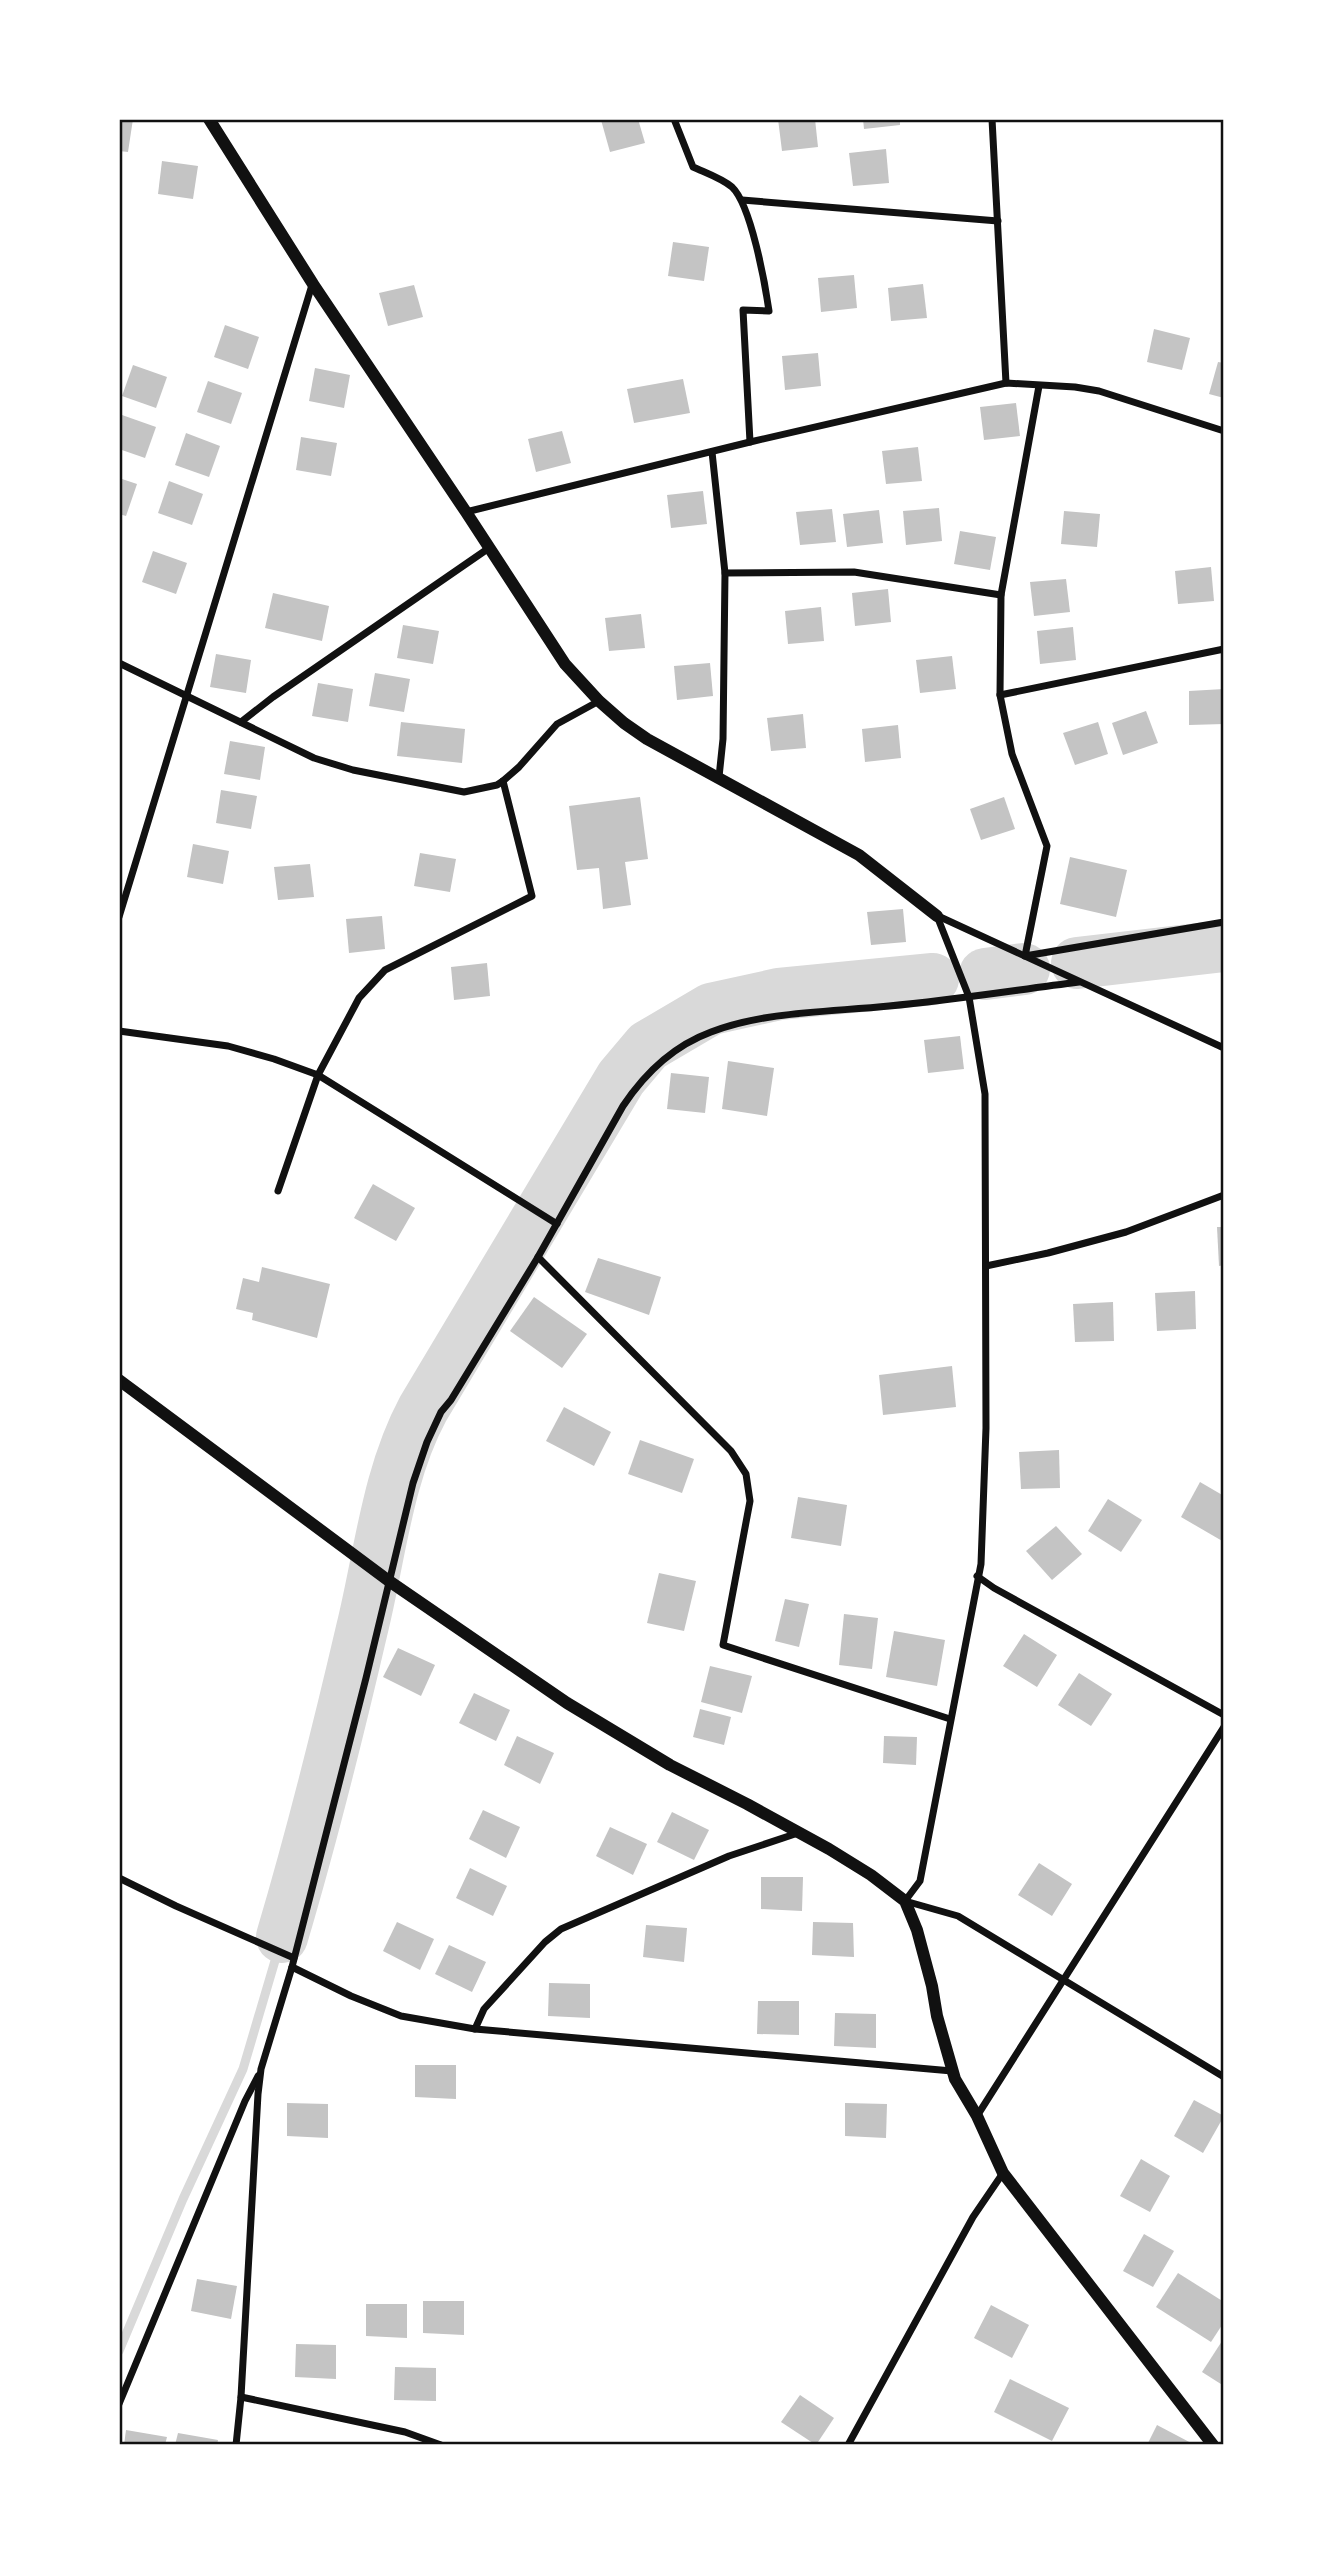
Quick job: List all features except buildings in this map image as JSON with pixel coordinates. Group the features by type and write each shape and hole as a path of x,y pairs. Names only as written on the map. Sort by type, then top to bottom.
{"street":[{"path":"209,119 313,284 565,664 599,701 624,723 647,738 868,861 937,916 1224,1048"},
{"path":"674,119 693,167 732,188 742,200 754,235 769,311 743,310 750,442"},
{"path":"992,119 1006,383"},
{"path":"742,200 999,221"},
{"path":"119,916 313,284"},
{"path":"466,512 1006,383 1099,391 1224,431"},
{"path":"1025,956 1047,846 1012,754 1000,695 1000,595 1039,386"},
{"path":"712,452 725,573 724,715 719,777"},
{"path":"241,722 272,697 489,548"},
{"path":"725,573 855,572 1000,595"},
{"path":"1000,695 1224,649"},
{"path":"119,663 301,753 353,770 464,792 497,785 503,781 557,724 599,701"},
{"path":"278,1191 318,1075 359,998 385,970 532,896 503,781"},
{"path":"905,1901 920,1881 981,1564 986,1428 985,1094 969,997 937,916"},
{"path":"1025,956 1224,922"},
{"path":"119,2404 261,2069 292,1967 366,1678 386,1578 413,1483 436,1422 538,1257 636,1086 668,1055 684,1044 733,1025 782,1016 969,997 1079,982"},
{"path":"119,1031 228,1046 318,1075 557,1224"},
{"path":"986,1266 1048,1253 1125,1232 1224,1195"},
{"path":"538,1257 731,1451 747,1474 750,1502 723,1645 950,1719"},
{"path":"119,1380 386,1578 567,1703 670,1765 800,1833 871,1875 905,1901 958,1916 1224,2077"},
{"path":"977,1576 994,1588 1224,1715"},
{"path":"977,2116 1224,1727"},
{"path":"475,2029 484,2009 545,1942 561,1929 729,1856 800,1833"},
{"path":"119,1878 294,1958"},
{"path":"905,1901 920,1941 952,2071 977,2116 1003,2173 1213,2445"},
{"path":"292,1967 351,1996 401,2016 475,2029 952,2071"},
{"path":"236,2445 261,2069"},
{"path":"848,2445 973,2217 1003,2173"},
{"path":"241,2397 405,2432 441,2445"}],"waterway":[{"path":"1077,963 1224,946"},
{"path":"985,974 1024,969"},
{"path":"282,1937 334,1745 393,1489 411,1435 423,1409 621,1078 648,1046 711,1009 779,994 933,979"},
{"path":"119,2351 183,2199 243,2069 282,1937"}]}
